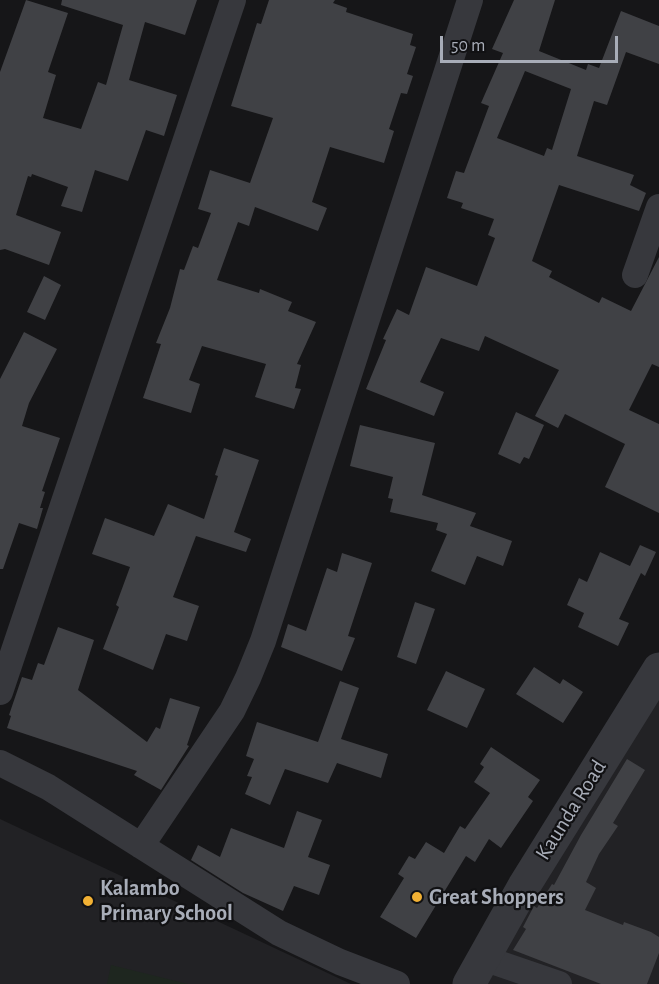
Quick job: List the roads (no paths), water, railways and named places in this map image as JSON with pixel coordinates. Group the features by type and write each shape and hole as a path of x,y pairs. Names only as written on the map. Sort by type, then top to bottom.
{"street":[{"path":"0,692 233,0"},
{"path":"141,846 232,711 252,669 470,0"},
{"path":"635,275 659,207"},
{"name":"Kaunda Road","path":"476,971 524,885 659,669"},
{"path":"0,763 48,787 288,938 340,962 397,984"},
{"path":"476,971 560,984"}],"place":[{"name":"Great Shoppers","path":"417,897"},
{"name":"Kalambo Primary School","path":"88,901"}]}
